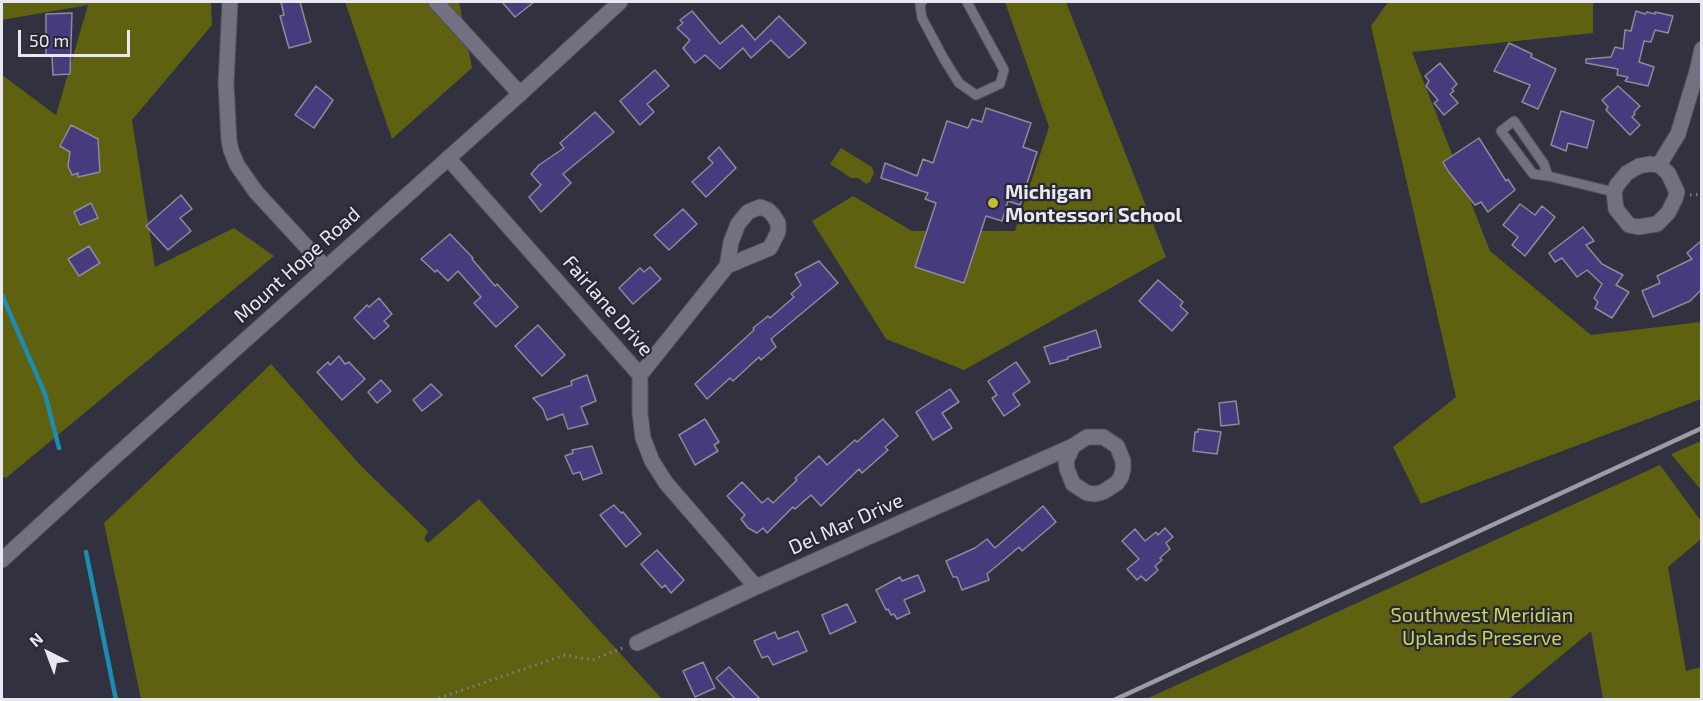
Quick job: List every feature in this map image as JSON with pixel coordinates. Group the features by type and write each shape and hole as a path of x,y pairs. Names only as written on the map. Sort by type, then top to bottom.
{"street":[{"path":"230,2 226,83 231,150 237,165 256,192 326,268"},
{"path":"436,2 520,94"},
{"name":"Mount Hope Road","path":"2,560 620,2"},
{"path":"1659,165 1678,134 1697,71 1701,49"},
{"name":"Fairlane Drive","path":"448,158 640,375 640,413 643,438 652,461 666,483 756,586"},
{"path":"1659,165 1668,173 1677,192 1668,213 1657,224 1638,227 1629,225 1616,209 1614,192 1617,185 1627,173 1639,166 1659,165"},
{"path":"640,375 727,267"},
{"name":"Del Mar Drive","path":"637,643 756,586 1073,446"}],"lane":[{"path":"922,2 920,5 922,18 944,59 958,83 976,95 1000,84 1004,70 967,2"},
{"path":"1548,176 1544,164 1514,121 1501,131 1533,174 1614,192"}],"path":[{"path":"433,699 565,655 592,660 637,643"}],"green space":[{"path":"2,2 211,2 212,25 132,120 155,267 234,228 274,256 6,478 2,476 2,75 56,115 88,5 2,20"},
{"path":"345,2 459,2 472,68 392,139"},
{"path":"1005,2 1066,2 1166,257 964,370 886,339 812,221 853,196 912,231 1015,231 1049,127"},
{"path":"1388,2 1593,2 1593,33 1412,52 1490,251 1591,335 1701,322 1701,399 1421,504 1393,447 1456,397 1371,26"},
{"path":"841,148 872,167 874,173 870,182 866,184 858,178 851,178 830,164"},
{"path":"271,364 362,467 428,531 424,539 428,543 479,499 662,699 141,699 104,523"},
{"path":"1701,441 1701,490 1671,454"},
{"name":"Southwest Meridian Uplands Preserve","path":"1660,465 1701,521 1701,539 1668,567 1686,671 1701,667 1701,699 1603,699 1591,631 1509,699 1146,699"}],"building":[{"path":"281,2 300,2 311,42 289,48 280,16 284,15"},
{"path":"502,2 534,2 515,17"},
{"path":"692,11 720,44 742,25 755,40 779,16 806,43 789,58 771,40 751,58 743,48 720,69 705,55 695,63 683,48 690,40 677,28 683,23 680,20"},
{"path":"1636,11 1673,16 1668,33 1655,30 1651,42 1644,41 1639,62 1654,67 1648,86 1625,81 1628,77 1617,75 1618,69 1586,63 1586,59 1611,57 1615,47 1623,49 1625,30 1631,31"},
{"path":"72,13 70,74 53,75 52,56 46,55 46,14"},
{"path":"1509,43 1556,69 1538,109 1522,102 1530,85 1494,71"},
{"path":"1440,63 1457,84 1450,94 1458,103 1444,115 1434,103 1438,100 1426,86 1429,81 1425,76"},
{"path":"655,70 669,86 647,104 654,112 640,125 620,101"},
{"path":"316,86 333,100 314,128 295,115"},
{"path":"1618,86 1640,106 1632,117 1640,125 1630,135 1606,110 1608,107 1602,100"},
{"path":"986,108 1031,123 1023,147 1037,152 1020,205 1008,201 1002,221 986,216 964,283 915,267 936,203 925,199 928,193 881,178 885,163 917,176 923,159 933,163 947,121 968,128 972,119 982,122"},
{"path":"1561,111 1594,121 1587,148 1568,143 1566,151 1551,145"},
{"path":"595,112 614,132 563,174 571,183 541,212 529,197 541,185 531,174 539,165 564,148 560,143"},
{"path":"71,125 98,139 100,172 78,177 78,173 72,175 68,166 70,152 60,146"},
{"path":"1479,138 1506,181 1508,179 1515,190 1488,212 1481,202 1475,205 1443,162"},
{"path":"719,147 736,168 706,197 692,182 713,163 708,158"},
{"path":"181,195 192,209 180,218 191,231 168,250 146,226"},
{"path":"91,203 98,218 80,225 74,212"},
{"path":"1520,204 1535,215 1542,206 1555,217 1525,256 1512,245 1518,237 1503,225"},
{"path":"683,209 697,224 669,250 654,235"},
{"path":"1583,227 1594,241 1586,245 1602,264 1623,275 1616,285 1629,292 1612,318 1595,308 1598,302 1594,298 1602,284 1587,270 1577,277 1562,258 1555,262 1549,253"},
{"path":"450,234 495,286 497,284 518,307 496,327 474,303 481,297 458,271 448,281 421,259"},
{"path":"1701,241 1701,290 1690,301 1653,317 1642,291 1660,283 1657,276 1692,259 1687,253"},
{"path":"89,246 100,263 79,276 68,259"},
{"path":"819,261 838,283 771,339 776,347 761,360 759,357 733,381 730,378 707,399 695,384 754,330 753,328 768,316 770,318 794,297 791,294 801,285 795,274"},
{"path":"650,267 661,279 633,304 619,288 640,268 644,272"},
{"path":"1158,280 1183,302 1180,306 1188,313 1172,331 1139,301"},
{"path":"379,298 392,314 384,321 389,326 374,339 354,318 367,305 369,307"},
{"path":"538,325 565,355 542,376 515,346"},
{"path":"1096,330 1101,347 1050,364 1044,347"},
{"path":"339,356 345,364 349,362 365,379 342,400 317,372 328,362 330,365"},
{"path":"1016,362 1030,382 1013,394 1020,405 1004,416 992,398 997,395 988,381"},
{"path":"587,375 596,401 581,407 588,424 568,429 563,414 547,420 543,409 533,398 572,385 571,381"},
{"path":"381,380 391,391 377,403 368,392"},
{"path":"431,384 442,395 422,411 413,400"},
{"path":"950,389 959,402 942,413 952,428 933,440 916,412"},
{"path":"1236,401 1239,424 1221,426 1219,403"},
{"path":"705,419 719,442 714,445 718,451 695,465 679,435"},
{"path":"883,419 898,436 885,447 888,450 862,473 859,469 821,506 811,495 795,509 793,507 767,533 763,528 757,533 748,528 741,519 745,515 727,496 742,482 762,503 768,498 773,503 819,456 827,465"},
{"path":"1198,429 1221,432 1217,454 1193,451 1195,432 1198,432"},
{"path":"592,446 602,473 583,480 580,472 573,474 565,456 573,453 572,450"},
{"path":"614,505 621,513 623,512 641,534 626,547 600,515"},
{"path":"1043,506 1056,522 1022,551 1019,547 987,574 989,580 962,590 957,577 953,577 946,561 975,548 987,539 995,548"},
{"path":"1165,528 1173,537 1166,543 1170,549 1155,566 1158,570 1146,581 1141,576 1137,580 1127,569 1139,559 1122,541 1135,529 1145,541 1156,532 1158,535"},
{"path":"657,550 684,580 671,593 665,585 662,588 641,564"},
{"path":"918,575 925,591 904,600 910,613 897,619 888,609 886,610 876,590 900,577 902,581"},
{"path":"847,604 856,622 830,634 822,615"},
{"path":"798,631 807,651 773,665 768,656 762,658 754,641 775,632 778,639"},
{"path":"703,662 715,688 695,697 683,671"},
{"path":"729,667 760,699 735,699 716,678"}],"waterway":[{"path":"2,295 45,394 59,448"},
{"path":"86,552 116,700"}],"railway":[{"path":"1114,700 1702,428"}],"place":[{"name":"Michigan Montessori School","path":"993,203"}]}
